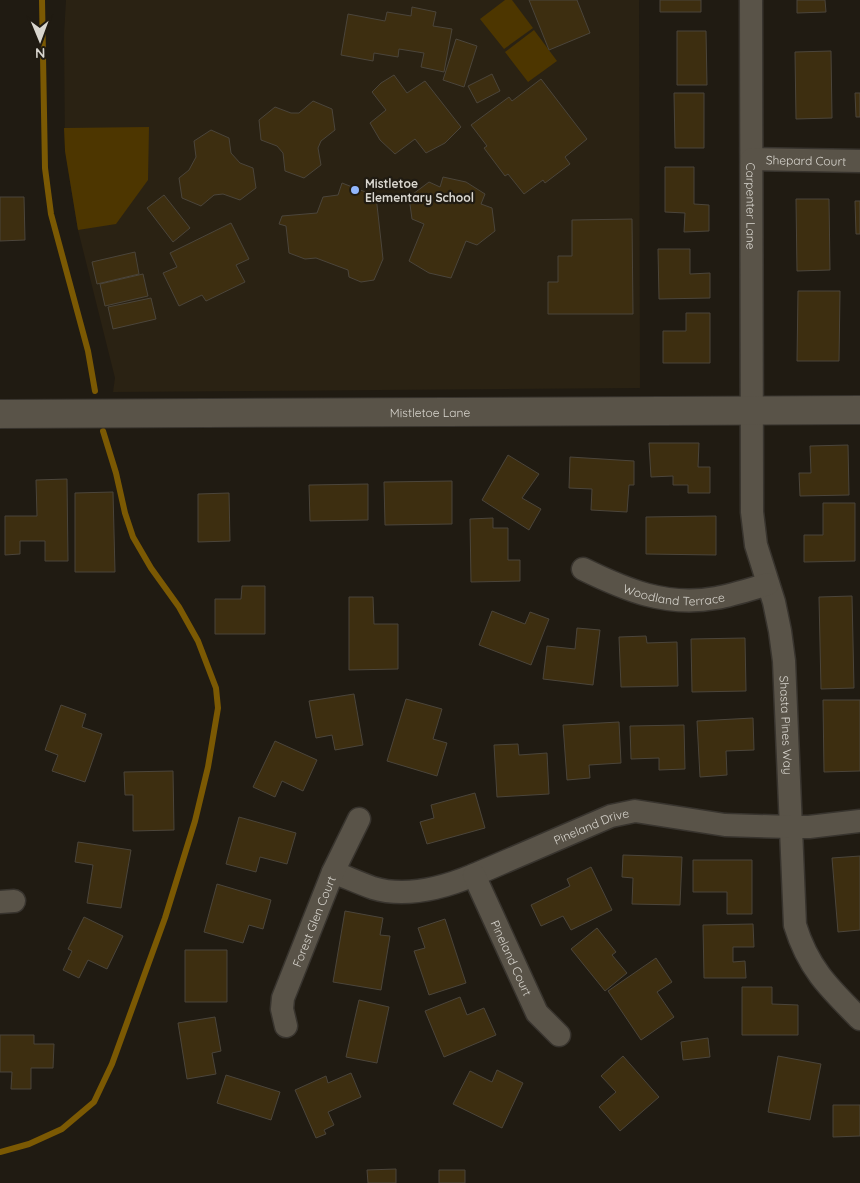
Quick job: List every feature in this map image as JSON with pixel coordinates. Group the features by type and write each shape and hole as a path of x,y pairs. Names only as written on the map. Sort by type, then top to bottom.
{"street":[{"name":"Carpenter Lane","path":"751,0 753,412"},
{"name":"Shepard Court","path":"752,159 860,160"},
{"name":"Mistletoe Lane","path":"0,414 753,412 860,410"},
{"name":"Shasta Pines Way","path":"753,412 752,512 756,545 780,631 784,661 795,925 799,939 820,977 860,1019"},
{"name":"Woodland Terrace","path":"583,569 625,588 660,599 699,600 717,598 768,584"},
{"name":"Pineland Drive","path":"333,872 374,888 407,892 452,884 586,826 622,813 635,811 725,824 791,827 809,827 860,821"},
{"name":"Forest Glen Court","path":"286,1026 282,1009 283,998 333,872 358,819"},
{"name":"Pineland Court","path":"474,875 537,1013 559,1035"}],"shaded area":[{"name":"Mistletoe Elementary School","path":"66,0 639,0 640,388 113,392 115,378 78,230 65,151 64,35"},
{"path":"505,0 512,0 533,28 504,49 480,19"},
{"path":"534,30 557,61 528,82 505,52"},
{"path":"149,127 148,180 116,224 78,230 65,151 64,128"}],"building":[{"path":"529,0 577,0 590,33 549,50"},
{"path":"660,0 701,0 701,12 660,12"},
{"path":"797,0 825,0 826,12 797,13"},
{"path":"412,7 436,12 433,26 452,29 444,72 421,67 424,53 399,49 398,57 374,53 373,61 341,55 348,14 385,21 387,12 411,16"},
{"path":"677,31 706,31 707,85 677,85"},
{"path":"456,39 477,46 464,87 443,80"},
{"path":"831,51 832,118 796,119 795,52"},
{"path":"492,74 500,91 477,103 468,86"},
{"path":"394,75 407,93 425,81 461,127 445,143 426,153 415,139 395,154 380,140 370,123 386,110 372,92 381,83"},
{"path":"541,79 587,139 565,157 570,164 545,183 543,180 524,194 508,174 505,176 484,148 487,146 471,125 509,97 512,101"},
{"path":"674,93 704,93 704,148 675,148"},
{"path":"855,93 860,93 860,117 856,117"},
{"path":"313,101 332,109 335,130 321,141 318,148 321,165 304,178 285,171 283,153 277,146 261,140 259,120 275,107 291,113 299,113"},
{"path":"211,130 229,138 231,153 240,163 253,168 256,188 240,200 223,194 214,195 201,206 182,198 179,178 189,170 196,157 194,141"},
{"path":"665,167 694,167 694,204 709,205 709,231 684,232 685,213 665,212"},
{"path":"443,177 466,182 485,194 481,204 492,208 495,231 477,245 466,241 451,278 429,273 409,261 424,224 412,219 409,197 429,182 440,187"},
{"path":"342,183 376,196 383,259 374,280 361,282 349,277 348,270 316,258 305,259 289,253 286,226 279,224 282,216 317,213 323,197 338,195"},
{"path":"164,195 190,228 173,242 147,208"},
{"path":"0,197 24,197 25,240 0,241"},
{"path":"796,199 829,199 830,270 797,271"},
{"path":"855,201 860,201 860,234 856,234"},
{"path":"632,219 633,314 548,314 548,282 558,282 558,256 572,256 572,220"},
{"path":"231,223 249,259 236,265 245,282 206,301 202,295 179,306 163,273 177,267 170,253"},
{"path":"658,249 690,249 690,274 710,273 710,298 659,299"},
{"path":"135,252 139,274 97,284 92,262"},
{"path":"143,274 148,296 105,306 100,284"},
{"path":"798,291 840,291 839,361 797,361"},
{"path":"151,298 156,319 113,329 108,307"},
{"path":"686,313 710,313 710,363 663,363 663,331 686,331"},
{"path":"649,443 699,443 698,467 710,467 710,493 688,493 688,485 673,485 673,476 651,477"},
{"path":"848,445 849,495 800,496 799,473 811,473 810,446"},
{"path":"508,455 539,474 522,498 541,509 529,530 482,500"},
{"path":"570,457 634,461 634,485 629,485 627,512 591,510 592,489 569,488"},
{"path":"67,479 68,561 45,561 45,541 20,541 20,554 5,555 5,516 37,516 36,480"},
{"path":"452,481 452,524 385,525 384,482"},
{"path":"368,484 368,520 310,521 309,485"},
{"path":"113,492 115,572 75,572 75,493"},
{"path":"229,493 230,541 198,542 198,494"},
{"path":"823,503 855,503 855,561 804,562 804,535 823,535"},
{"path":"716,516 716,555 646,554 646,517"},
{"path":"493,518 493,528 508,528 508,560 520,560 520,581 471,582 470,519"},
{"path":"242,586 265,586 265,634 215,634 215,599 241,599"},
{"path":"852,596 854,688 821,689 819,597"},
{"path":"349,597 373,597 374,624 398,624 398,669 349,670"},
{"path":"492,611 525,624 530,612 549,619 531,665 479,645"},
{"path":"577,628 600,630 593,685 543,679 547,646 575,649"},
{"path":"646,636 647,643 677,642 678,686 621,687 619,637"},
{"path":"745,638 746,691 692,692 691,639"},
{"path":"354,694 363,745 335,750 332,735 316,738 309,701"},
{"path":"406,699 442,709 433,739 447,743 437,776 387,761"},
{"path":"823,700 860,700 860,771 824,772"},
{"path":"61,705 86,714 82,727 102,734 85,782 52,771 58,755 45,750"},
{"path":"753,718 754,750 726,751 727,775 700,777 697,721"},
{"path":"619,722 621,763 589,765 590,778 567,780 563,725"},
{"path":"684,725 685,769 659,770 659,758 631,759 630,726"},
{"path":"275,741 317,760 303,791 282,781 275,797 253,787"},
{"path":"518,744 519,755 547,753 549,794 497,797 494,745"},
{"path":"173,771 174,830 133,831 133,795 125,795 124,772"},
{"path":"475,793 485,828 427,844 420,822 434,818 431,805"},
{"path":"239,817 296,833 287,864 260,857 256,872 226,864"},
{"path":"78,842 131,850 121,908 87,903 93,865 75,862"},
{"path":"623,855 682,857 680,905 632,904 633,878 622,877"},
{"path":"860,856 860,930 838,932 832,858"},
{"path":"693,860 752,860 752,914 727,914 727,892 693,892"},
{"path":"591,867 612,910 571,930 563,916 541,926 531,905 570,886 567,879"},
{"path":"217,884 271,900 263,929 249,925 243,943 204,932"},
{"path":"345,911 383,918 380,935 390,936 381,990 333,982"},
{"path":"84,917 123,936 107,969 88,960 79,978 63,970 72,951 68,949"},
{"path":"445,919 466,983 429,995 414,951 425,948 418,928"},
{"path":"753,924 754,947 733,947 733,962 745,961 746,978 704,978 703,925"},
{"path":"597,928 616,952 612,955 627,973 605,991 571,949"},
{"path":"185,950 227,950 227,1002 185,1002"},
{"path":"656,958 672,982 657,992 674,1017 641,1040 608,991"},
{"path":"742,987 772,987 772,1004 798,1005 798,1035 742,1035"},
{"path":"460,997 467,1015 484,1008 496,1035 444,1057 425,1011"},
{"path":"359,1000 389,1007 377,1063 346,1057"},
{"path":"215,1017 221,1051 212,1053 216,1074 187,1079 178,1023"},
{"path":"0,1035 34,1035 34,1044 54,1044 53,1068 31,1068 31,1089 11,1089 12,1072 0,1072"},
{"path":"708,1038 710,1057 683,1060 681,1042"},
{"path":"623,1056 659,1097 620,1131 599,1107 616,1092 601,1076"},
{"path":"778,1056 821,1064 810,1120 768,1112"},
{"path":"497,1070 523,1083 502,1128 453,1104 470,1071 492,1082"},
{"path":"351,1073 361,1097 328,1112 334,1125 324,1130 326,1134 316,1138 295,1090 326,1076 328,1083"},
{"path":"226,1075 280,1092 271,1120 217,1103"},
{"path":"833,1105 860,1105 860,1136 833,1137"},
{"path":"396,1169 396,1183 368,1183 367,1170"},
{"path":"439,1170 465,1170 465,1183 439,1183"}],"waterway":[{"path":"42,0 45,168 51,214 88,351 95,391"},
{"path":"0,1152 29,1144 62,1129 94,1102 112,1064 165,918 195,821 208,767 218,708 216,688 198,641 179,607 151,568 133,537 103,431"}],"place":[{"name":"Mistletoe Elementary School","path":"355,190"}]}
